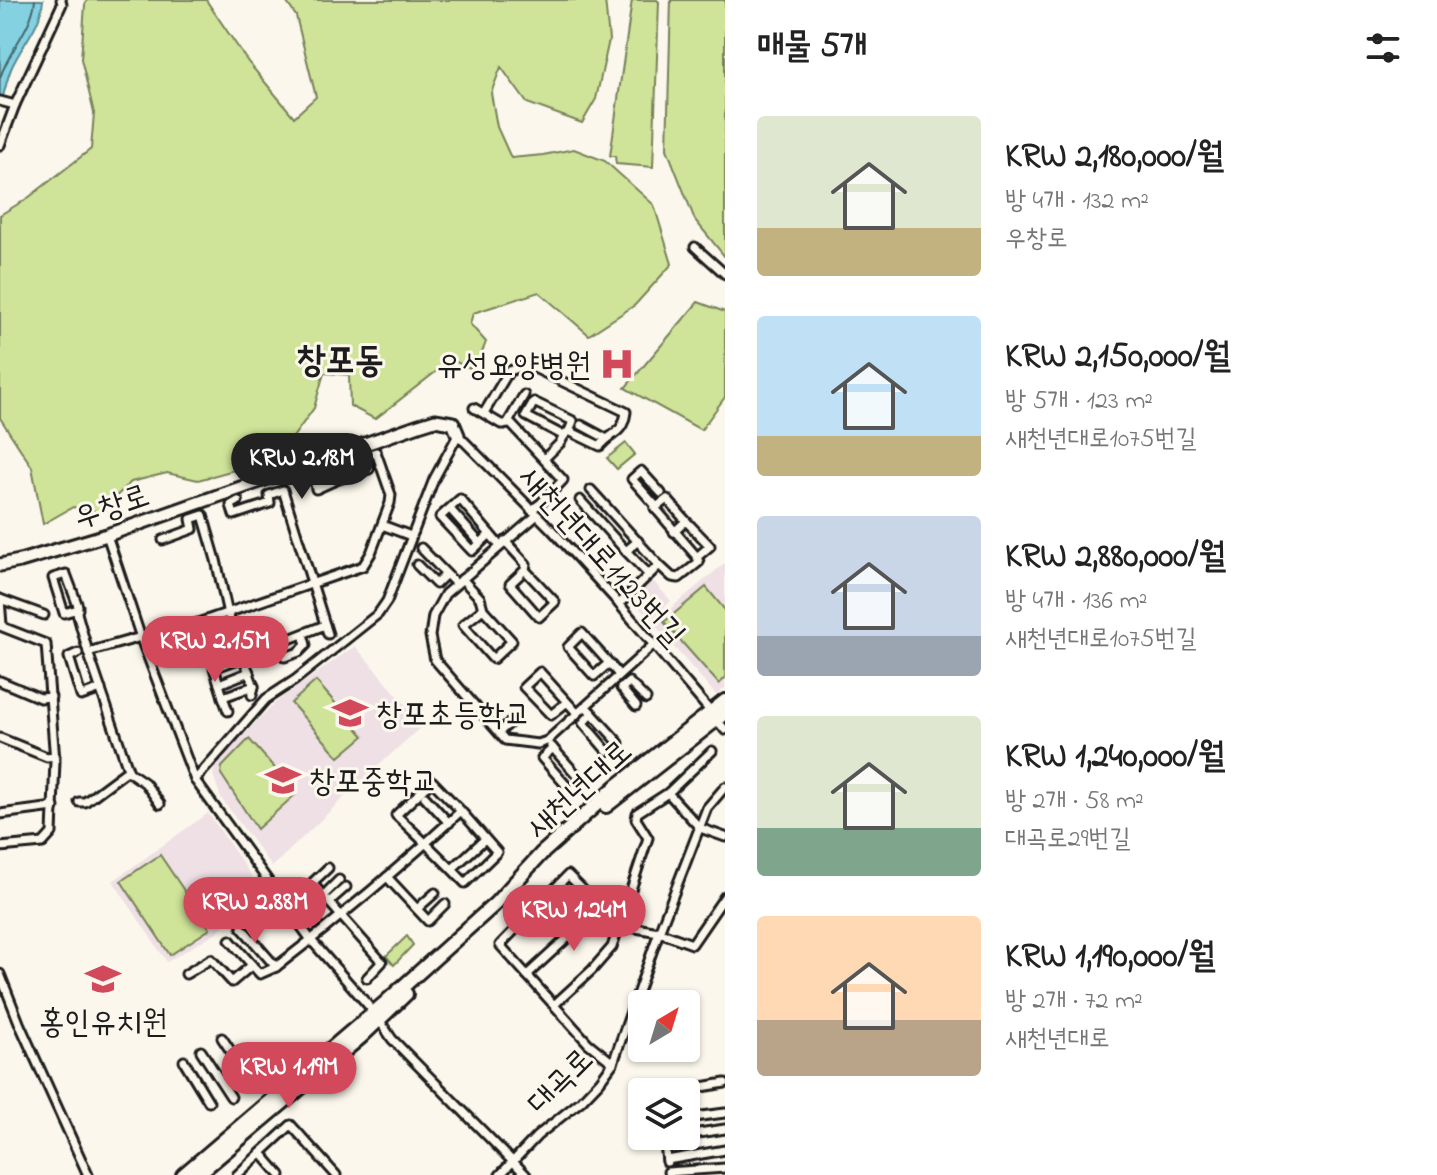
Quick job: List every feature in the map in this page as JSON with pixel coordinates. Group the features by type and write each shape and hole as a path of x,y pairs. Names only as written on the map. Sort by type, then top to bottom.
{"main road":[{"name":"우창로","path":"0,565 107,535 435,420 453,423 458,435"},
{"name":"새천년대로","path":"197,1175 377,1016 495,904 541,854 617,786 717,714 725,701"},
{"name":"새천년대로","path":"183,1175 377,1016"}],"street":[{"path":"0,145 62,4 61,0"},
{"path":"0,101 15,105"},
{"path":"695,247 725,274"},
{"path":"484,413 509,371 528,365 626,412 625,423 600,446 567,433 526,416 534,402 573,421 567,433 560,443 544,459"},
{"path":"507,424 524,395"},
{"path":"474,408 501,424 511,424 563,480 502,543 445,594 433,616 430,636 435,660 505,740 550,745 576,774"},
{"path":"581,425 607,439"},
{"path":"195,780 266,699 378,614 387,601 434,479 458,435"},
{"name":"새천년대로1123번길","path":"458,435 551,529 717,714"},
{"path":"88,652 141,637 163,635 363,566 371,553 391,495 376,452 364,456 369,469 336,480"},
{"path":"591,490 659,565 672,577 679,578 699,562 697,557 632,479 641,471 661,493"},
{"path":"238,501 231,505 234,515 270,503 269,495 283,490 328,634"},
{"path":"490,534 472,551 440,517 460,499 490,534 526,564 525,570 510,584 539,617 555,602 525,570"},
{"path":"655,508 667,499 710,546 697,557"},
{"path":"580,500 649,575"},
{"path":"450,509 480,543"},
{"path":"163,540 193,529 191,519 203,515 228,614 253,690 223,697"},
{"path":"674,532 686,521"},
{"path":"382,525 411,536"},
{"path":"107,535 141,637 195,780 311,940 377,1016 392,1039 526,1175"},
{"path":"626,551 638,541"},
{"path":"421,548 446,574 480,598 483,609 512,641 493,659 463,625 483,609"},
{"path":"417,565 436,584 446,574"},
{"path":"619,604 659,565"},
{"path":"78,609 64,613 53,578 66,574 78,606 88,652 128,770 145,783 160,804"},
{"path":"0,838 0,847 43,843 52,833 55,756 46,644 1,626 0,599 44,615"},
{"path":"303,634 325,625"},
{"path":"609,663 594,676 568,647 582,633 609,663 636,706"},
{"path":"565,784 542,758 550,745 577,713 653,645"},
{"path":"78,653 69,657 81,696 101,689"},
{"path":"228,711 214,668 244,657"},
{"path":"219,684 249,672"},
{"path":"567,702 551,715 524,687 540,672 577,713"},
{"path":"0,681 40,698 51,697"},
{"path":"622,688 629,682 646,699"},
{"path":"585,706 619,743"},
{"path":"592,713 583,723 607,751"},
{"path":"717,714 725,730"},
{"path":"499,732 512,721"},
{"path":"0,738 47,757 55,756"},
{"path":"554,1005 612,947 648,838 636,819 637,813 668,793 712,751"},
{"path":"79,802 85,802 128,770"},
{"path":"432,781 461,811 497,852 465,883 396,815 432,781"},
{"name":"대곡로","path":"500,1175 537,1136 581,1101 613,1063 707,808 725,787"},
{"path":"668,793 700,828 725,837"},
{"path":"425,797 449,823"},
{"path":"0,814 54,807"},
{"path":"230,940 260,974 276,967 387,877 461,811"},
{"path":"452,869 485,839"},
{"path":"328,868 312,883 382,962 367,978"},
{"path":"613,1063 588,1043 500,945 568,875 618,925 659,932 692,944 725,896"},
{"path":"387,877 428,921 445,904"},
{"path":"326,899 339,880"},
{"path":"326,899 346,887"},
{"path":"417,909 435,893"},
{"path":"527,975 600,908"},
{"path":"242,928 276,967"},
{"path":"186,974 211,959 232,982 252,965"},
{"path":"0,974 88,1175"},
{"path":"222,1038 240,1065"},
{"path":"201,1051 231,1097"},
{"path":"184,1061 209,1102"},
{"path":"700,1087 725,1083"},
{"path":"700,1116 725,1113"},
{"path":"237,1175 291,1125 336,1175"},
{"path":"700,1133 725,1129"},
{"path":"666,1150 668,1174 725,1168"},
{"path":"667,1160 725,1150"},
{"path":"261,1153 280,1175"}],"shaded area":[{"path":"725,563 725,688 716,695 653,623"},
{"path":"652,580 671,601 650,620 631,598"},
{"path":"355,646 423,725 272,867 221,798 213,774 216,763 276,702"},
{"path":"208,813 257,884 218,931 167,962 113,881"}],"green space":[{"path":"87,0 206,0 248,62 294,117 316,97 296,16 285,0 605,0 609,40 596,99 582,123 527,103 501,67 491,93 497,127 511,158 574,149 605,161 654,205 672,264 635,305 589,335 539,292 473,313 470,324 486,342 475,370 451,360 375,419 350,406 349,375 324,373 314,408 293,437 267,461 198,480 167,473 131,482 100,512 73,507 43,524 32,467 0,418 0,215 28,198 91,149 94,113 81,59"},
{"path":"632,0 659,2 653,167 616,164 615,156 610,156"},
{"path":"671,0 725,0 725,257 695,220 667,149"},
{"path":"698,302 725,312 725,397 701,430 625,388"},
{"path":"626,443 635,454 617,469 607,458"},
{"path":"706,587 725,610 725,678 719,684 664,622"},
{"path":"316,681 364,736 339,757 291,703"},
{"path":"249,739 297,793 257,829 221,774 222,767"},
{"path":"160,855 210,929 170,955 121,881"},
{"path":"407,936 413,945 394,965 386,956"}],"water":[{"path":"0,0 43,0 35,27 11,69 2,100 0,100"}],"place":[{"name":"유성요양병원","path":"617,364"},
{"name":"창포초등학교","path":"350,713"},
{"name":"창포중학교","path":"283,780"},
{"name":"홍인유치원","path":"103,979"}],"district":[{"name":"창포동","path":"340,358"}]}
